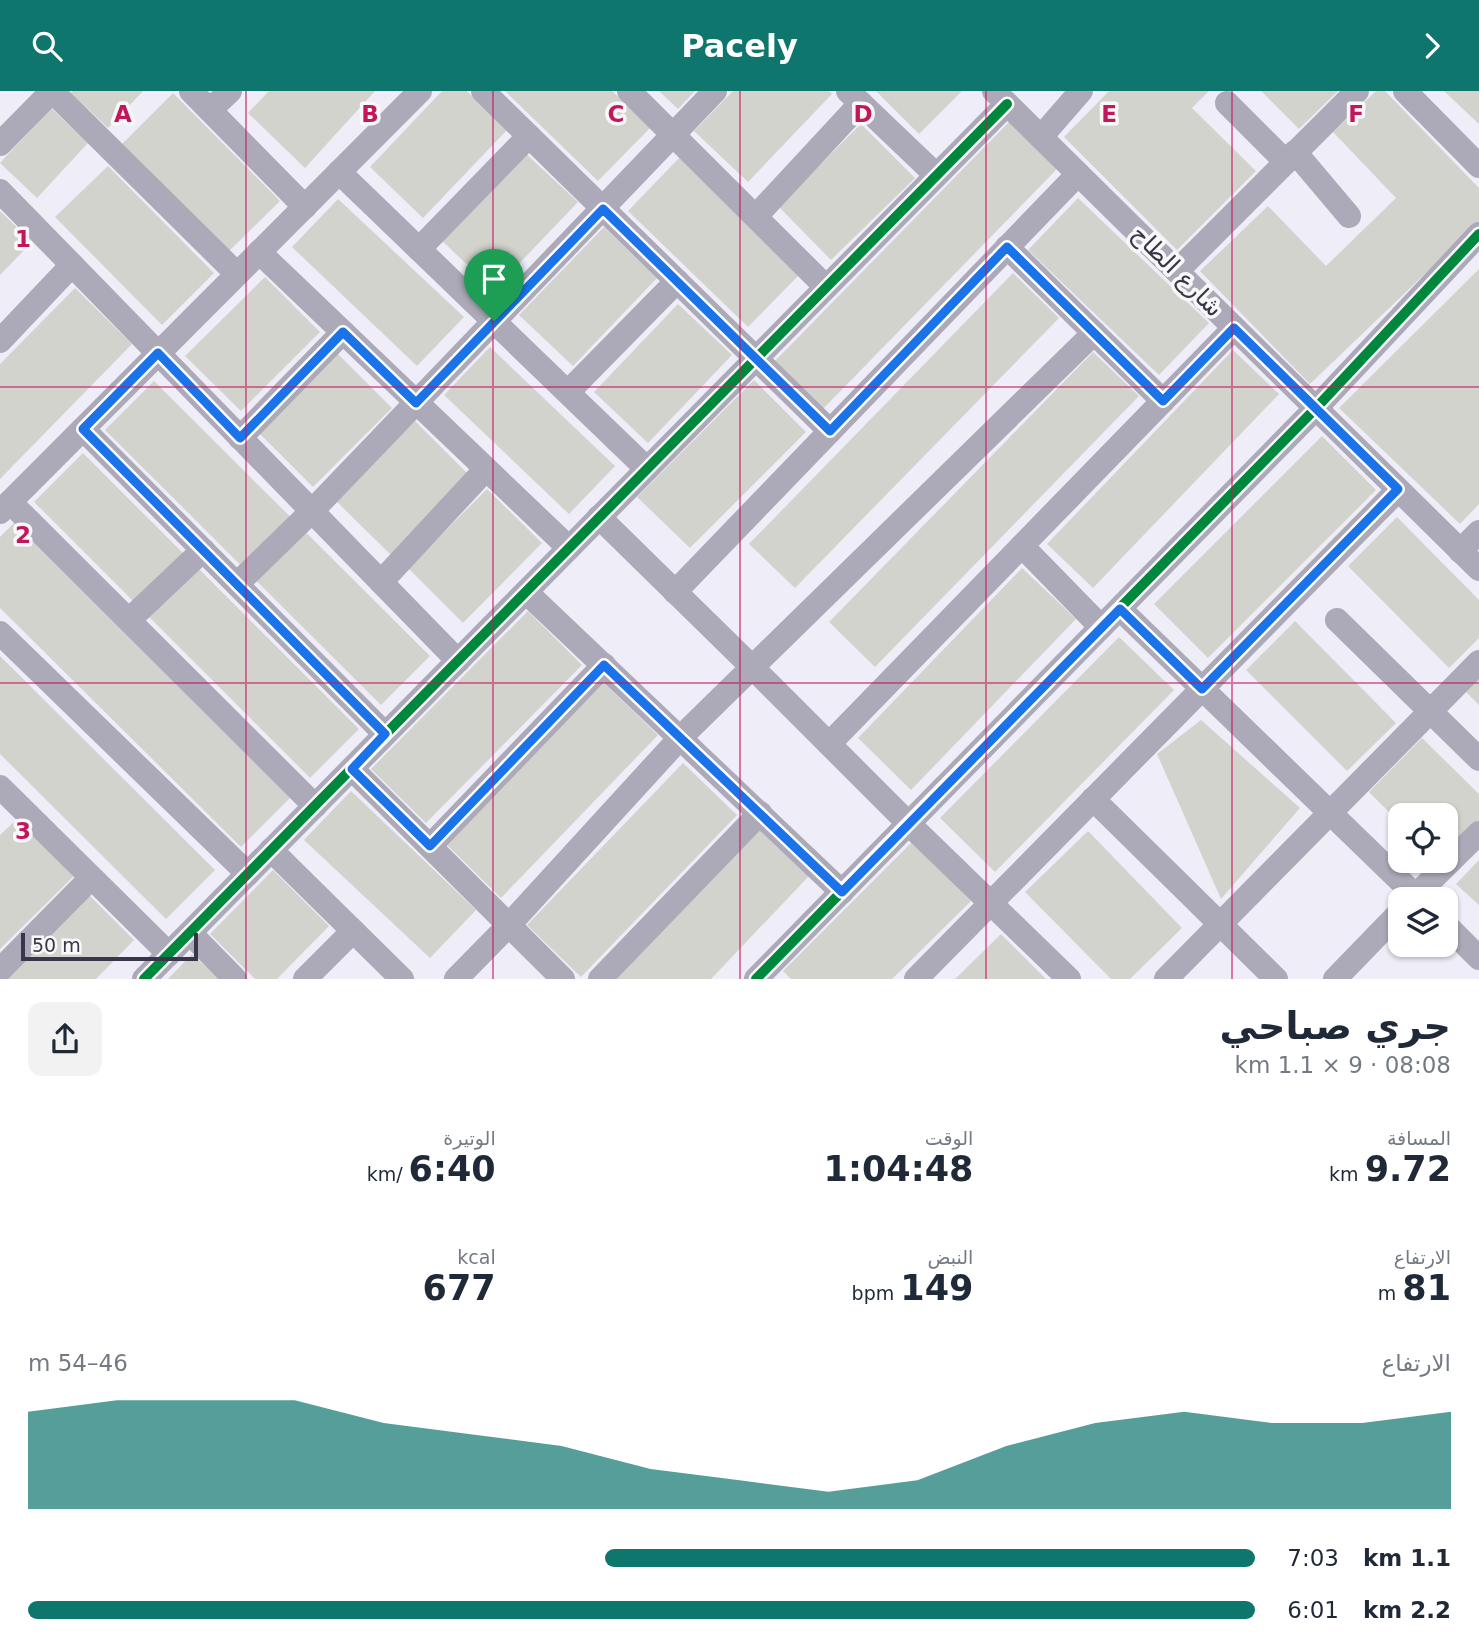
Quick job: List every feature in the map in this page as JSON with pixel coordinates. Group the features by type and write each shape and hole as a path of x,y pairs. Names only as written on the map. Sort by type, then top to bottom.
{"street":[{"path":"0,144 52,91 237,274"},
{"path":"191,91 304,207"},
{"path":"210,110 230,91"},
{"path":"315,806 129,620 5,507 420,91"},
{"path":"483,91 830,431"},
{"path":"629,91 827,287"},
{"path":"237,584 312,511 716,91"},
{"path":"1041,137 1081,91"},
{"path":"1177,271 1357,91"},
{"path":"1405,91 1479,166"},
{"path":"756,216 855,97 936,175"},
{"path":"144,979 936,175 1000,97"},
{"name":"شارع الطاح","path":"1000,97 1479,569"},
{"path":"1227,103 1291,157 1349,216"},
{"path":"419,249 529,136"},
{"path":"339,171 647,469"},
{"path":"675,592 1078,174"},
{"path":"0,191 458,660"},
{"path":"764,976 842,892 1316,408 1479,234"},
{"path":"1007,247 1163,401"},
{"path":"259,252 569,548"},
{"path":"0,341 72,265"},
{"path":"568,392 677,281"},
{"path":"829,744 1234,328"},
{"path":"240,438 343,332"},
{"path":"456,979 680,738 1094,333"},
{"path":"83,429 385,734"},
{"path":"381,582 486,469"},
{"path":"919,978 1398,489"},
{"path":"599,517 1069,979"},
{"path":"1460,551 1479,532"},
{"path":"1022,546 1101,627"},
{"path":"129,620 203,550"},
{"path":"526,592 842,892"},
{"path":"1120,609 1330,813 1398,887"},
{"path":"1337,620 1479,759"},
{"path":"0,633 248,874"},
{"path":"1166,979 1479,662"},
{"path":"430,846 604,665"},
{"path":"352,769 563,979"},
{"path":"1093,799 1276,979"},
{"path":"5,801 92,878 169,954"},
{"path":"600,979 760,813"},
{"path":"1427,887 1479,833"},
{"path":"271,850 402,979"},
{"path":"0,970 92,878"},
{"path":"1335,979 1388,926"},
{"path":"305,979 353,931"},
{"path":"190,933 235,979"},
{"path":"1458,937 1479,958"}],"building":[{"path":"143,91 108,128 71,93"},
{"path":"269,91 375,91 305,168 248,113"},
{"path":"442,91 467,91 507,130 423,218 370,167"},
{"path":"505,91 612,91 650,128 598,181"},
{"path":"659,91 695,91 678,109"},
{"path":"733,91 829,91 832,94 748,182 694,131"},
{"path":"876,91 962,91 919,134"},
{"path":"1109,91 1209,91 1192,108 1256,171 1177,250 1064,137"},
{"path":"1261,91 1338,91 1299,129"},
{"path":"1376,91 1385,91 1479,188 1479,222 1310,384 1200,271 1268,206 1326,266 1396,198 1333,132"},
{"path":"1444,91 1479,91 1479,124"},
{"path":"173,93 280,201 227,253 121,145"},
{"path":"51,108 88,143 37,198 0,163"},
{"path":"1011,120 1059,167 822,410 773,363"},
{"path":"861,124 915,178 831,260 778,206"},
{"path":"524,152 578,202 494,290 441,240"},
{"path":"680,157 800,274 748,327 628,211"},
{"path":"108,166 214,273 162,325 55,217"},
{"path":"1078,198 1209,323 1159,375 1028,250"},
{"path":"338,199 464,317 417,366 292,247"},
{"path":"0,211 32,242 0,275"},
{"path":"604,227 657,278 573,366 519,315"},
{"path":"1479,269 1479,504 1460,524 1339,408"},
{"path":"1013,273 1059,318 795,588 749,544"},
{"path":"265,277 320,332 241,411 185,356"},
{"path":"75,288 132,344 0,479 0,364"},
{"path":"678,304 732,355 648,443 594,392"},
{"path":"490,347 615,466 569,514 444,395"},
{"path":"1233,350 1279,394 1093,588 1047,544"},
{"path":"1093,352 1139,396 875,667 829,622"},
{"path":"337,353 392,408 313,487 258,432"},
{"path":"754,380 806,432 690,548 637,497"},
{"path":"154,381 430,656 381,705 105,430"},
{"path":"415,421 470,476 391,555 335,500"},
{"path":"1322,436 1376,490 1208,658 1154,604"},
{"path":"83,453 359,729 310,778 34,502"},
{"path":"487,489 542,543 463,623 408,568"},
{"path":"1397,517 1479,600 1479,638 1449,668 1348,566"},
{"path":"14,523 290,798 241,847 0,608 0,537"},
{"path":"1022,568 1076,619 911,790 858,738"},
{"path":"528,611 582,665 426,823 371,769"},
{"path":"1295,621 1396,723 1347,771 1246,670"},
{"path":"1119,637 1174,690 995,872 940,818"},
{"path":"0,656 215,870 166,919 0,754"},
{"path":"1479,675 1479,705 1464,690"},
{"path":"601,680 658,735 501,898 446,844"},
{"path":"1201,720 1300,808 1221,899 1157,754"},
{"path":"1422,738 1479,794 1479,829 1458,849 1458,803 1388,803 1388,811 1369,792"},
{"path":"683,763 737,815 581,977 527,925"},
{"path":"351,791 476,910 430,958 304,840"},
{"path":"17,819 74,876 0,949 0,835"},
{"path":"759,829 809,876 711,979 616,979"},
{"path":"1088,831 1182,928 1130,979 1111,979 1025,892"},
{"path":"912,842 971,901 892,979 791,979 783,971"},
{"path":"1479,860 1479,905 1456,884"},
{"path":"273,870 329,926 277,979 255,979 210,934"},
{"path":"89,895 134,940 96,979 6,979"},
{"path":"1001,934 1046,979 955,979"},
{"path":"192,954 219,979 168,979"}],"cycle path":[{"path":"144,979 1007,104"},
{"path":"756,979 1316,408 1479,234"}],"route":[{"path":"603,209 830,431 1007,247 1163,401 1234,328 1398,489 1202,689 1120,609 842,892 604,665 430,846 352,769 385,734 83,429 158,353 240,438 343,332 416,403 494,321 603,209"}]}
